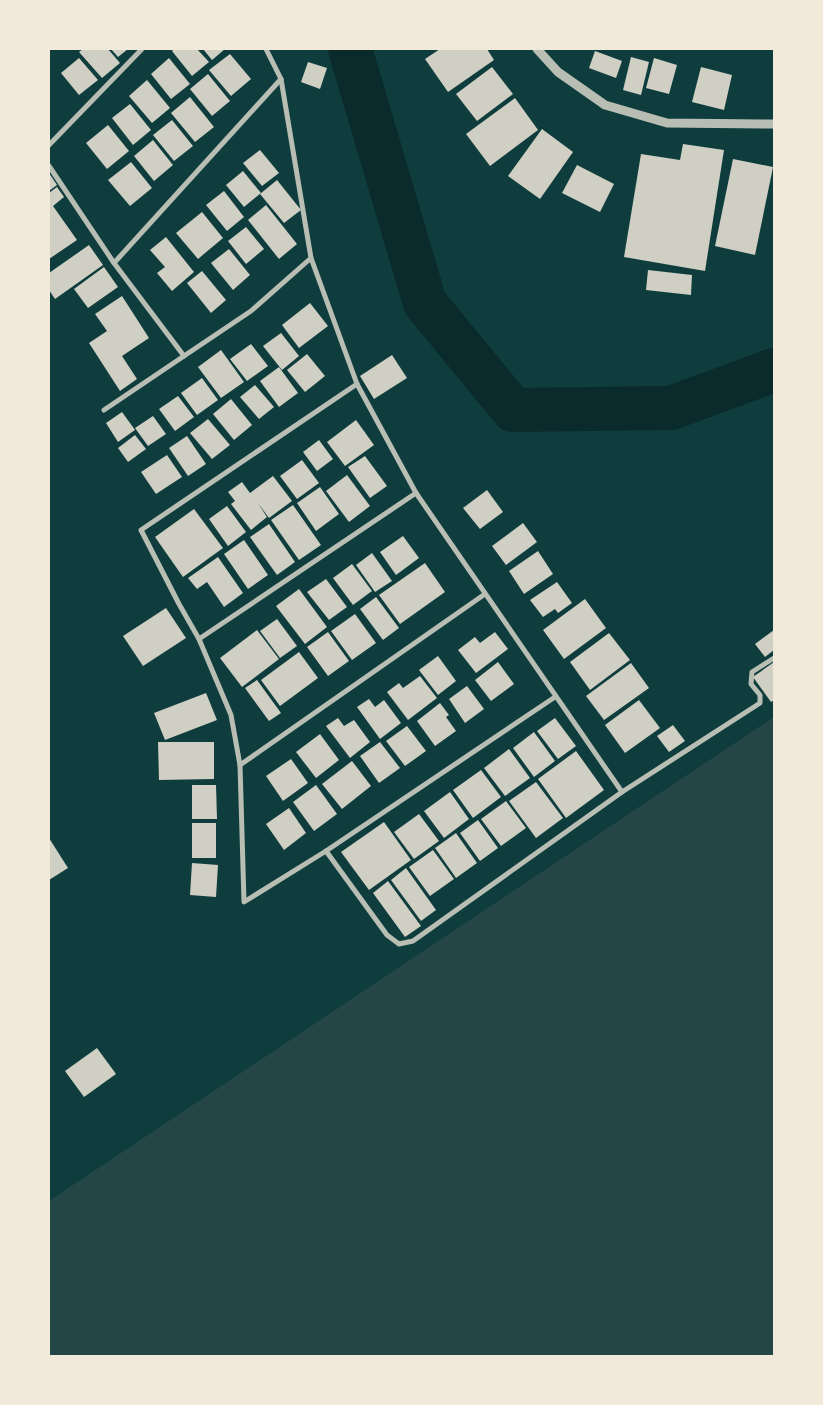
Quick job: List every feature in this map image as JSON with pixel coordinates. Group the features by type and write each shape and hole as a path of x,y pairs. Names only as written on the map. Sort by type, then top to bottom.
{"street":[{"path":"49,145 142,49"},
{"path":"266,49 281,79 312,258 357,384 416,493 622,792"},
{"path":"537,49 558,72 605,105 667,123 774,124"},
{"path":"114,263 281,79"},
{"path":"49,166 114,263 184,356"},
{"path":"104,410 252,311 312,258"},
{"path":"357,384 141,530 178,604 199,639 231,715 240,765 244,902 326,851 555,697"},
{"path":"199,639 416,493"},
{"path":"240,765 485,594"},
{"path":"326,851 386,935 393,942 405,944 413,942 622,792 757,705 760,702 760,695 751,684 752,672 774,658"}],"shaded area":[{"path":"774,717 774,1356 49,1356 49,1201"}],"building":[{"path":"83,49 108,49 120,63 102,78 79,52"},
{"path":"111,49 128,49 118,57"},
{"path":"174,49 197,49 209,62 192,76 172,51"},
{"path":"203,49 225,49 212,60"},
{"path":"440,49 487,49 494,60 448,92 425,59"},
{"path":"595,51 622,61 616,78 589,68"},
{"path":"230,54 251,79 231,96 209,70"},
{"path":"631,57 649,62 641,95 623,90"},
{"path":"79,58 98,80 79,95 61,73"},
{"path":"169,58 190,84 171,99 151,74"},
{"path":"654,58 677,65 669,94 646,88"},
{"path":"308,62 327,68 320,89 301,82"},
{"path":"492,67 513,94 477,121 456,94"},
{"path":"701,67 732,75 724,110 692,102"},
{"path":"208,74 230,101 212,116 190,89"},
{"path":"147,80 170,108 152,123 129,96"},
{"path":"190,97 214,127 195,142 171,113"},
{"path":"515,98 538,130 490,166 466,134"},
{"path":"130,104 151,130 133,145 112,118"},
{"path":"172,120 193,146 174,161 153,135"},
{"path":"108,125 129,151 107,169 86,143"},
{"path":"542,129 573,152 540,199 508,176"},
{"path":"153,140 173,165 154,181 134,156"},
{"path":"683,144 724,150 705,271 624,257 641,154 680,160"},
{"path":"260,150 279,173 262,186 243,163"},
{"path":"733,159 773,167 755,255 715,246"},
{"path":"131,162 152,188 130,206 108,180"},
{"path":"577,165 614,184 600,212 562,193"},
{"path":"243,171 261,193 244,207 226,185"},
{"path":"49,173 57,185 49,191"},
{"path":"277,180 301,210 284,223 260,194"},
{"path":"57,187 64,197 53,206 77,240 49,259 49,193"},
{"path":"224,191 244,217 227,231 206,205"},
{"path":"266,205 297,244 279,259 248,220"},
{"path":"202,212 223,238 198,259 176,233"},
{"path":"246,227 264,249 246,264 228,241"},
{"path":"166,237 194,272 172,291 157,273 165,267 150,250"},
{"path":"89,245 103,265 55,299 49,290 49,273"},
{"path":"229,249 250,275 233,290 211,263"},
{"path":"104,267 118,287 88,308 74,289"},
{"path":"648,270 692,275 691,295 646,290"},
{"path":"202,271 226,300 211,313 187,283"},
{"path":"122,296 149,338 122,356 137,379 120,391 89,343 107,331 95,314"},
{"path":"310,303 328,326 299,348 282,325"},
{"path":"281,333 299,356 282,370 263,346"},
{"path":"251,344 268,366 247,381 230,359"},
{"path":"221,350 244,382 221,398 198,367"},
{"path":"307,354 325,376 305,392 287,370"},
{"path":"392,355 407,378 374,399 360,376"},
{"path":"279,367 298,393 279,407 260,381"},
{"path":"202,378 218,400 197,415 181,393"},
{"path":"255,385 274,407 259,419 240,397"},
{"path":"178,396 194,417 175,431 159,409"},
{"path":"231,399 252,425 234,440 213,414"},
{"path":"122,412 135,430 118,442 106,423"},
{"path":"153,416 166,434 148,446 135,428"},
{"path":"208,419 230,445 212,459 190,433"},
{"path":"356,420 374,445 345,466 327,442"},
{"path":"135,435 146,449 128,462 118,448"},
{"path":"187,436 206,464 188,476 169,448"},
{"path":"319,440 333,459 317,471 303,452"},
{"path":"167,455 182,477 156,494 141,472"},
{"path":"365,456 387,486 370,498 348,467"},
{"path":"302,460 319,483 297,499 280,476"},
{"path":"347,475 370,506 349,522 326,491"},
{"path":"273,476 292,501 269,518 258,503 267,517 251,530 231,504 235,501 228,492 242,482 250,493"},
{"path":"320,487 339,514 316,531 297,503"},
{"path":"487,490 503,512 480,529 463,508"},
{"path":"293,505 321,545 299,560 271,520"},
{"path":"227,506 246,532 228,546 209,519"},
{"path":"194,509 223,548 183,577 155,537"},
{"path":"523,523 537,542 506,565 492,546"},
{"path":"269,524 295,562 277,575 250,537"},
{"path":"403,536 419,558 396,575 380,552"},
{"path":"244,540 268,575 248,589 224,554"},
{"path":"538,551 553,574 524,594 509,571"},
{"path":"372,553 392,581 375,592 356,565"},
{"path":"218,557 243,593 224,607 207,582 197,589 188,578"},
{"path":"425,563 445,592 400,624 379,595"},
{"path":"352,564 372,591 353,605 333,578"},
{"path":"326,579 347,607 329,620 307,592"},
{"path":"557,582 572,603 558,613 555,609 543,617 530,600"},
{"path":"299,589 327,627 305,644 276,606"},
{"path":"376,597 399,628 383,640 360,609"},
{"path":"585,599 606,628 564,659 543,630"},
{"path":"166,608 186,638 143,666 123,636"},
{"path":"355,614 376,643 352,660 331,631"},
{"path":"277,619 297,646 280,658 260,631"},
{"path":"257,630 279,659 242,687 220,658"},
{"path":"774,630 774,650 765,657 755,644"},
{"path":"328,632 349,661 328,676 307,647"},
{"path":"495,632 508,649 476,673 458,650 475,637 480,643"},
{"path":"609,633 630,660 590,690 570,662"},
{"path":"299,652 318,678 280,706 261,680"},
{"path":"438,656 456,681 438,695 419,670"},
{"path":"498,662 514,684 491,701 475,680"},
{"path":"774,662 774,700 771,702 753,677"},
{"path":"631,663 649,688 604,720 586,696"},
{"path":"420,676 437,698 408,720 387,692 399,683 403,688"},
{"path":"257,680 281,713 269,721 245,688"},
{"path":"467,686 484,709 465,723 449,699"},
{"path":"206,693 217,720 165,740 154,713"},
{"path":"369,699 375,707 384,700 401,723 380,739 357,707"},
{"path":"639,700 660,728 625,753 605,725"},
{"path":"440,703 449,715 446,717 456,731 435,746 417,721"},
{"path":"338,718 344,726 354,720 370,742 350,758 326,726"},
{"path":"555,718 576,746 558,759 537,731"},
{"path":"673,725 685,741 669,752 657,736"},
{"path":"407,726 426,751 405,766 386,741"},
{"path":"534,732 555,761 534,777 513,748"},
{"path":"320,734 339,760 316,778 296,752"},
{"path":"158,742 214,742 214,779 159,780"},
{"path":"380,742 400,768 379,783 360,756"},
{"path":"509,749 530,778 505,796 484,768"},
{"path":"576,751 604,790 566,818 538,779"},
{"path":"291,759 308,783 283,801 266,776"},
{"path":"352,761 371,786 342,809 322,784"},
{"path":"481,770 501,797 473,818 453,790"},
{"path":"536,782 563,818 536,838 509,801"},
{"path":"192,785 216,785 217,819 192,819"},
{"path":"316,785 337,814 314,831 293,802"},
{"path":"450,792 469,819 444,838 424,811"},
{"path":"506,801 526,828 501,846 481,819"},
{"path":"289,808 306,833 284,850 266,824"},
{"path":"419,814 439,841 414,859 394,832"},
{"path":"478,820 498,848 480,861 460,833"},
{"path":"384,822 411,860 369,890 341,852"},
{"path":"192,823 216,823 216,858 192,858"},
{"path":"456,833 477,863 456,878 435,848"},
{"path":"49,838 68,868 49,880"},
{"path":"433,850 454,879 430,896 409,867"},
{"path":"192,863 218,865 216,897 190,895"},
{"path":"406,868 436,910 421,921 391,880"},
{"path":"388,881 421,926 405,937 373,893"},
{"path":"97,1048 116,1074 84,1097 65,1071"}],"waterway":[{"path":"350,49 425,303 513,410 671,408 774,370"}]}
